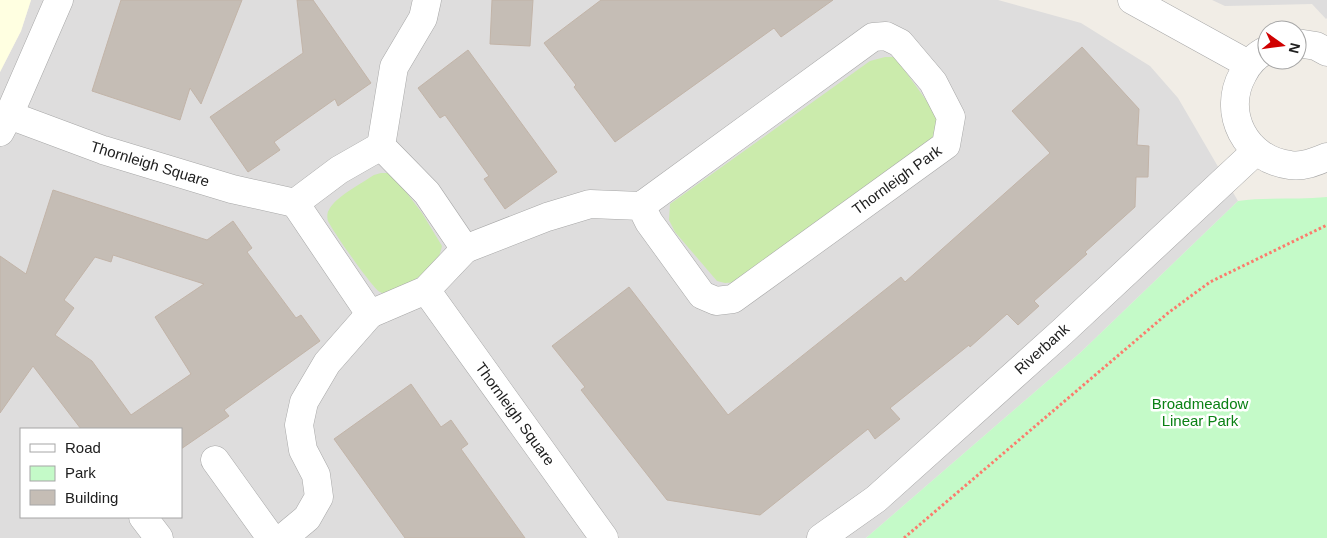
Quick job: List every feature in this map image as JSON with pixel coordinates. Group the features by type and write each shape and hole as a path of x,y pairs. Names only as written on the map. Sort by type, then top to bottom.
{"street":[{"path":"4,123 58,0"},
{"path":"381,146 394,67 422,18 427,0"},
{"path":"1132,0 1257,57"},
{"name":"Thornleigh Park","path":"886,36 900,43 933,82 951,117 946,145 733,299 716,301 702,295 649,222 641,206 873,37 886,36"},
{"path":"1307,45 1316,46 1327,52"},
{"path":"1257,58 1239,81 1234,100 1236,118 1243,136 1256,151 1272,161 1291,166 1311,164 1327,157"},
{"name":"Thornleigh Square","path":"4,123 103,150 232,189 295,203"},
{"path":"370,314 295,203 339,170 381,146"},
{"path":"381,146 427,193 465,249"},
{"name":"Riverbank","path":"821,538 876,500 1062,332 1256,151"},
{"path":"283,538 307,518 319,497 316,475 304,450 299,425 304,402 326,363 370,314 426,290 465,249 547,216 590,204 641,206"},
{"name":"Thornleigh Square","path":"426,290 604,538"},
{"path":"215,460 271,538"},
{"path":"144,518 159,538"}],"path":[{"path":"904,538 1168,313 1203,287 1327,224"}],"shaded area":[{"path":"0,0 31,0 21,31 0,72"},
{"path":"31,0 998,0 1081,23 1150,66 1178,98 1238,201 1080,353 866,538 0,538 0,72 21,31"},
{"path":"1212,0 1327,0 1327,18 1312,4 1225,6"}],"green space":[{"path":"893,57 900,64 939,118 936,136 738,282 725,283 717,281 675,232 669,220 670,204 870,61"},
{"path":"388,173 394,176 422,213 442,246 439,257 430,268 405,287 390,293 380,292 369,281 327,218 328,211 336,201 374,175"},
{"name":"Broadmeadow Linear Park","path":"1327,197 1327,538 866,538 1080,353 1238,201"}],"building":[{"path":"121,0 242,0 201,104 190,88 180,120 92,91"},
{"path":"297,0 313,0 371,83 338,106 335,99 274,142 280,150 248,172 210,117 303,53"},
{"path":"492,0 533,0 530,46 490,44"},
{"path":"601,0 833,0 781,37 774,28 615,142 574,87 576,85 544,43"},
{"path":"1082,47 1139,109 1137,145 1149,146 1148,177 1136,177 1135,207 1085,252 1087,254 1034,301 1039,306 1018,325 1007,314 970,347 969,345 890,408 900,419 875,439 868,429 760,515 667,500 581,390 585,387 552,346 629,287 728,415 901,277 905,282 1050,153 1012,111"},
{"path":"468,50 557,172 505,209 484,179 489,176 445,115 440,118 418,88"},
{"path":"53,190 207,240 233,221 252,248 247,252 296,318 301,315 320,341 224,410 229,416 182,448 182,428 80,428 33,366 0,413 0,256 26,274","holes":["113,255 204,284 155,317 191,374 131,415 92,361 55,335 74,308 64,300 95,257 111,262"]},
{"path":"411,384 441,427 451,420 468,444 461,449 525,538 405,538 334,439"}]}
